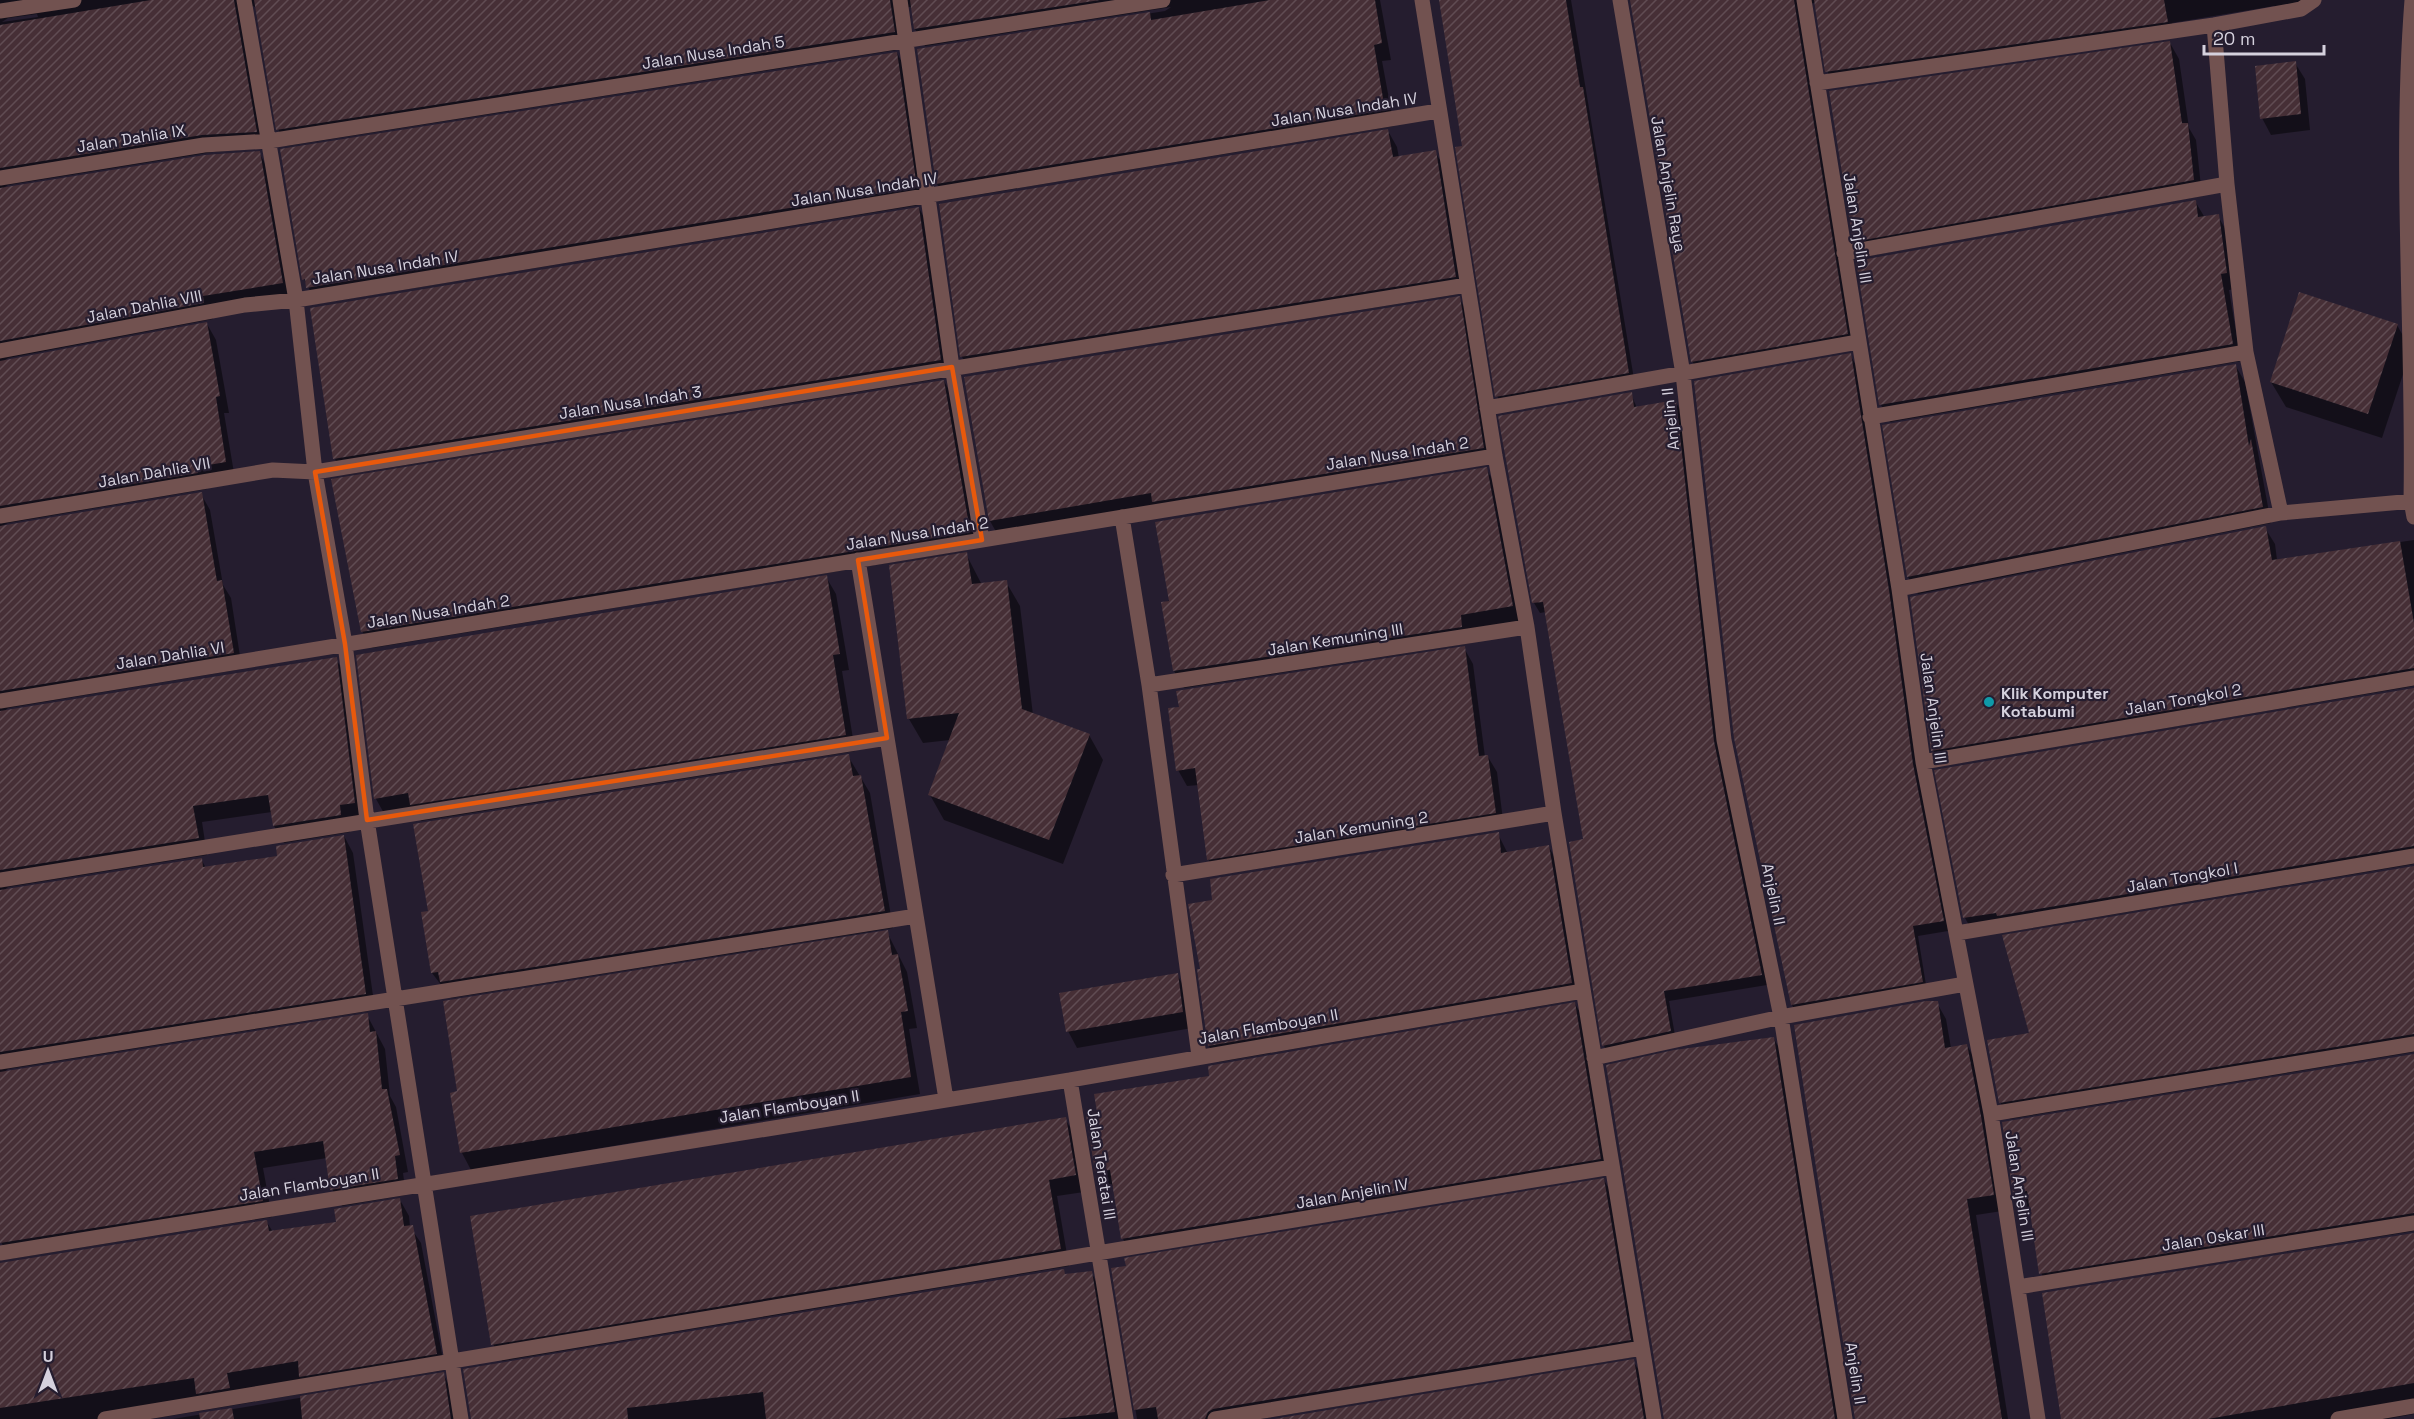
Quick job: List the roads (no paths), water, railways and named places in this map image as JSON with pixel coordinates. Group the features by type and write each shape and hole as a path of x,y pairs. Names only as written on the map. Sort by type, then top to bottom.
{"street":[{"path":"0,11 74,0"},
{"path":"244,0 296,300 315,472 345,644 367,820 461,1419"},
{"path":"900,0 926,197 982,540"},
{"name":"Jalan Nusa Indah 5","path":"269,141 1163,0"},
{"path":"1422,0 1495,456 1527,627 1554,813 1654,1419"},
{"name":"Jalan Anjelin Raya","path":"1620,0 1683,374"},
{"name":"Jalan Anjelin III","path":"1804,0 1899,590 1923,762 1991,1114 2038,1419"},
{"path":"1817,83 2214,25 2301,9 2314,0"},
{"path":"1899,590 2281,513 2413,506 2412,304 2406,125 2412,0"},
{"path":"2214,25 2227,184 2247,352 2281,513"},
{"name":"Jalan Nusa Indah IV","path":"296,300 1438,111"},
{"name":"Jalan Dahlia IX","path":"0,178 204,145 269,141"},
{"path":"1844,253 2227,184"},
{"name":"Jalan Nusa Indah 3","path":"315,472 1467,285"},
{"name":"Jalan Dahlia VIII","path":"0,351 245,305 296,300"},
{"path":"1487,408 1858,342"},
{"path":"1870,417 2247,352"},
{"name":"Anjelin II","path":"1683,374 1724,740 1781,1017 1845,1419"},
{"name":"Jalan Nusa Indah 2","path":"345,644 1495,456"},
{"name":"Jalan Dahlia VII","path":"0,516 273,470 315,472"},
{"path":"1122,517 1149,685 1199,1056"},
{"path":"858,560 946,1099"},
{"name":"Jalan Kemuning III","path":"1149,685 1527,627"},
{"name":"Jalan Dahlia VI","path":"0,701 345,644"},
{"name":"Jalan Tongkol 2","path":"1923,762 2414,678"},
{"path":"0,880 888,738"},
{"name":"Jalan Kemuning 2","path":"1173,875 1554,813"},
{"name":"Jalan Tongkol I","path":"1957,933 2414,856"},
{"path":"0,1062 916,916"},
{"path":"1594,1058 1781,1017 1965,984"},
{"name":"Jalan Flamboyan II","path":"0,1253 1070,1080 1583,991"},
{"path":"1991,1114 2414,1044"},
{"name":"Jalan Teratai III","path":"1070,1080 1126,1419"},
{"name":"Jalan Anjelin IV","path":"105,1419 1612,1167"},
{"name":"Jalan Oskar III","path":"2018,1287 2414,1223"},
{"path":"1215,1419 1642,1348"},
{"path":"2338,1419 2414,1406"}],"place":[{"name":"Klik Komputer Kotabumi","path":"1989,702"}]}
